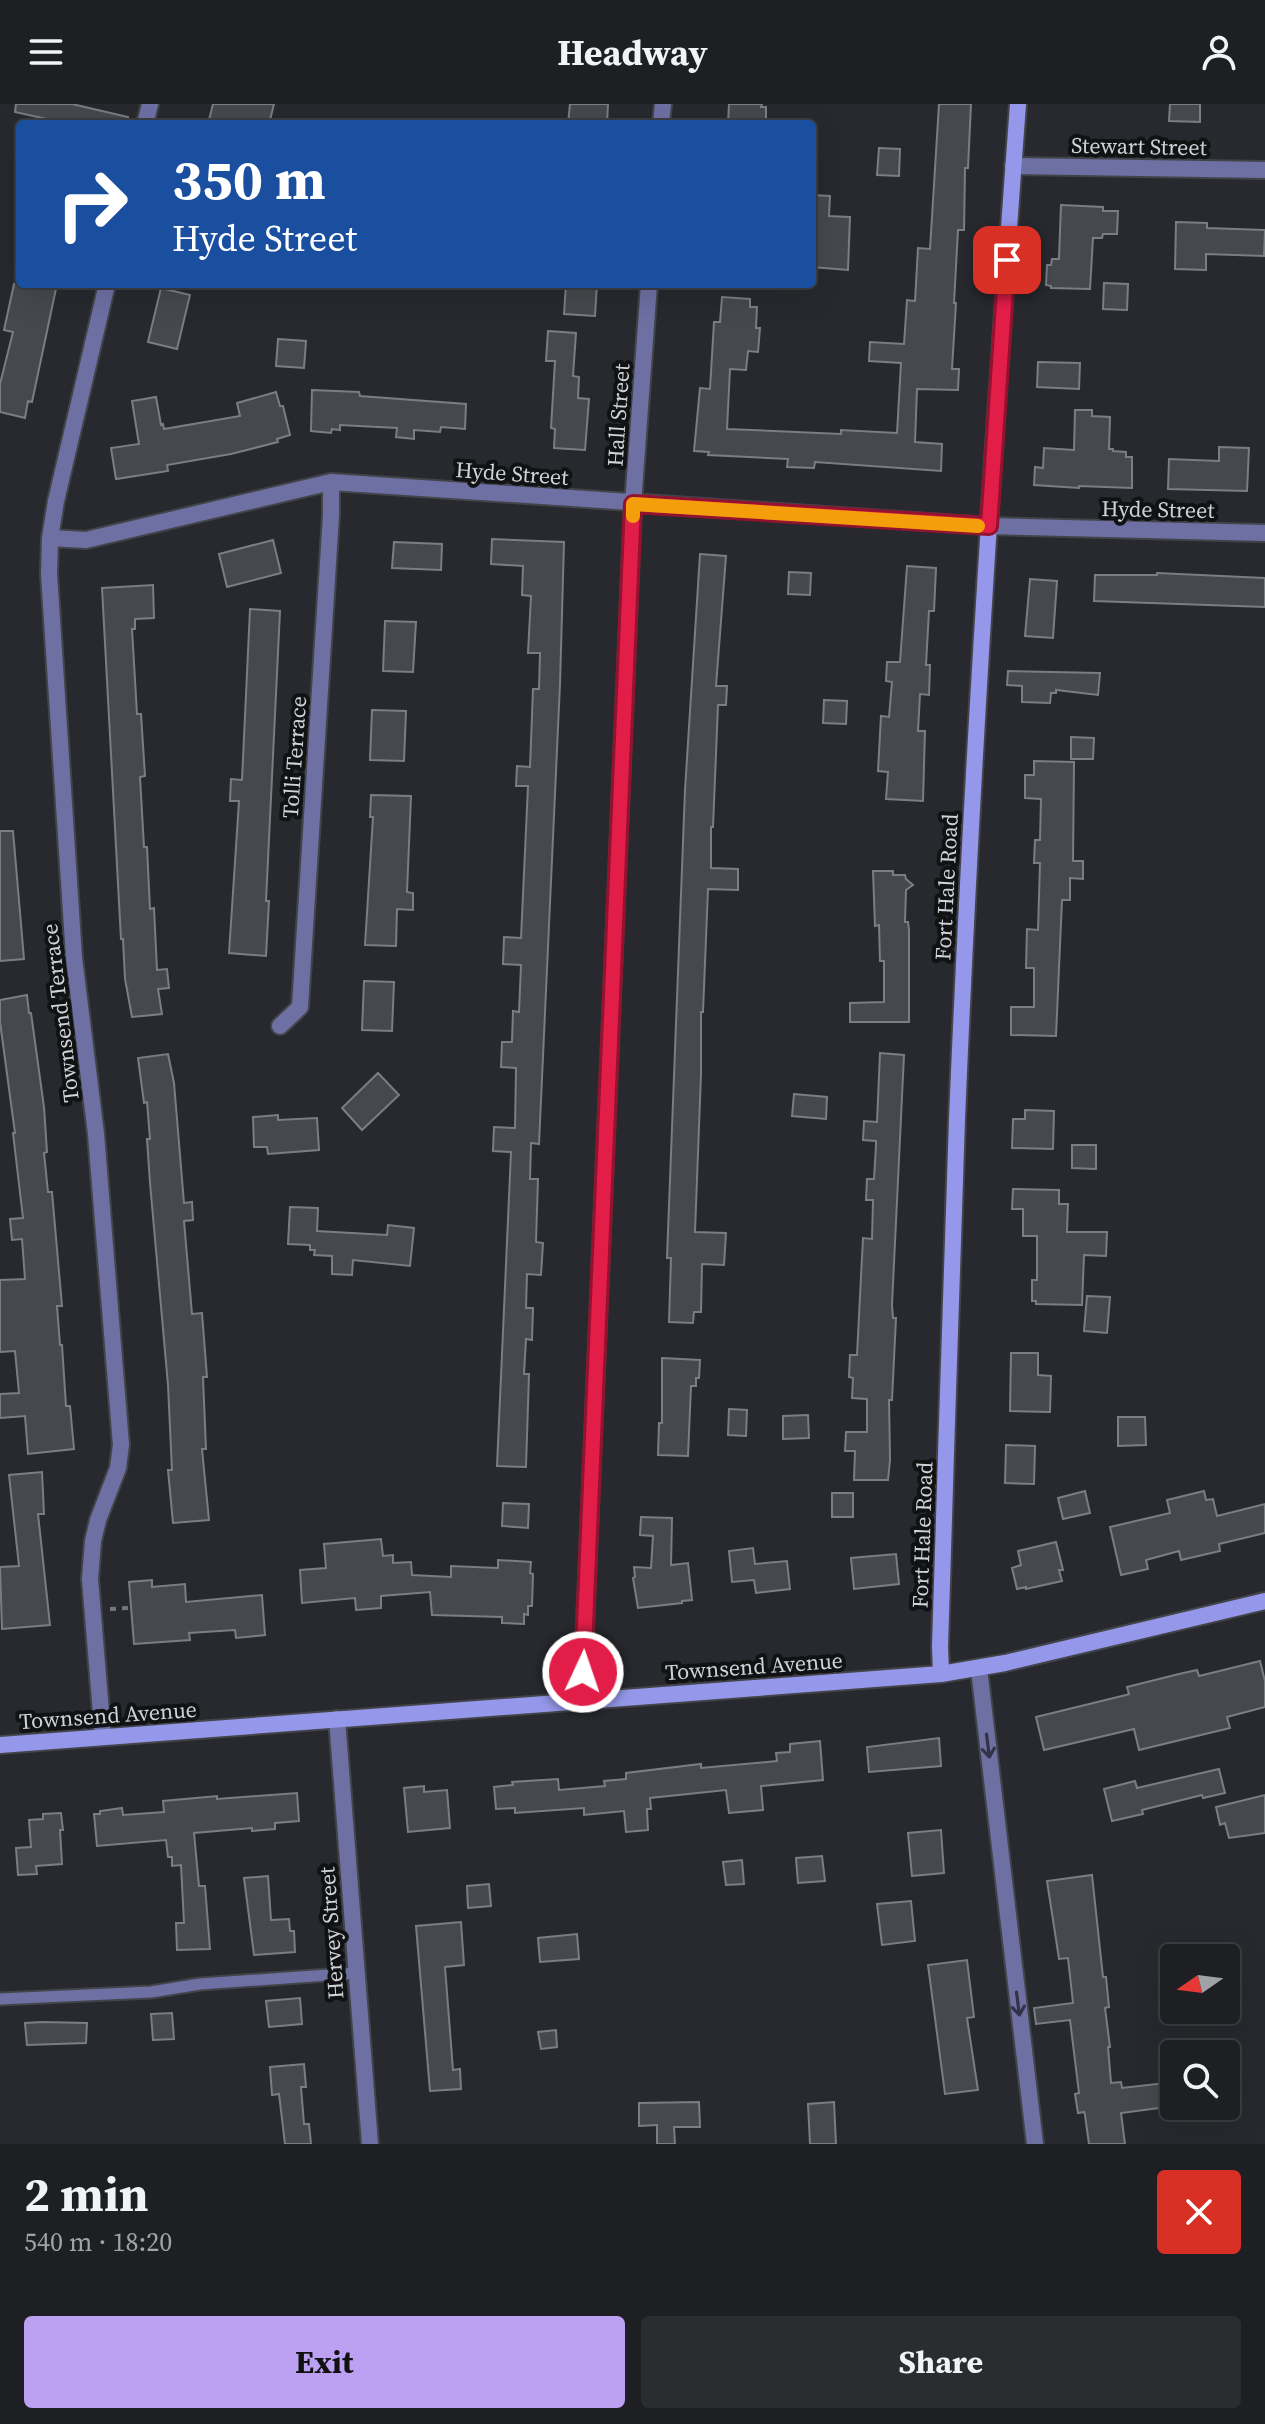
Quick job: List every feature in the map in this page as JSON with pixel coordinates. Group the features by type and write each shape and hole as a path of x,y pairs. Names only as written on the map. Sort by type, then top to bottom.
{"street":[{"name":"Fort Hale Road","path":"941,1674 958,1106 989,526 1018,104"},
{"name":"Stewart Street","path":"1013,166 1265,170"},
{"name":"Townsend Terrace","path":"103,1737 90,1579 91,1556 98,1520 118,1468 121,1445 96,1134 74,958 50,589 50,538 106,288"},
{"name":"Hall Street","path":"586,1701 583,1672 633,504 649,288"},
{"name":"Hyde Street","path":"50,538 86,540 331,482 989,526 1265,533"},
{"name":"Tolli Terrace","path":"280,1026 300,1007 331,482"},
{"name":"Townsend Avenue","path":"0,1745 941,1674 979,1669 1265,1601"},
{"path":"979,1669 1035,2144"},
{"name":"Hervey Street","path":"337,1719 370,2144"}],"lane":[{"path":"0,1999 151,1992 200,1984 356,1973"}],"building":[{"path":"16,104 72,104 128,117 128,120 51,120 15,112"},
{"path":"213,104 274,104 270,120 209,120"},
{"path":"570,104 608,104 607,120 568,120"},
{"path":"729,104 762,104 761,107 766,107 766,120 728,120"},
{"path":"939,104 971,104 968,168 965,168 964,230 958,230 954,303 952,369 959,369 958,390 917,389 915,442 942,444 941,471 815,462 814,468 787,467 788,459 708,455 709,452 694,451 700,388 710,389 714,322 720,322 722,297 750,299 750,307 757,307 756,328 760,328 758,352 748,351 746,370 730,369 727,429 897,433 901,363 869,361 870,342 904,344 907,300 915,301 918,248 930,249"},
{"path":"1170,104 1200,104 1200,122 1169,121"},
{"path":"879,148 900,149 899,176 877,175"},
{"path":"816,195 830,196 829,216 850,217 848,270 816,267"},
{"path":"1061,205 1103,207 1103,211 1118,211 1117,234 1093,238 1090,289 1051,288 1046,285 1047,265 1051,265 1052,259 1059,259"},
{"path":"1176,222 1207,223 1207,228 1265,230 1264,256 1206,254 1206,270 1175,269"},
{"path":"1104,283 1128,284 1127,310 1103,309"},
{"path":"14,284 16,288 56,288 32,402 28,401 25,418 0,412 0,384 13,332 4,330"},
{"path":"161,288 190,295 177,349 148,342"},
{"path":"566,288 597,288 595,316 564,314"},
{"path":"548,331 576,333 573,376 579,377 578,398 589,399 585,450 554,448 555,429 551,428 555,361 546,361"},
{"path":"278,339 306,341 304,368 276,366"},
{"path":"1038,362 1080,363 1079,389 1037,387"},
{"path":"312,390 466,404 465,429 441,427 440,432 414,430 414,439 396,437 397,428 340,425 340,430 332,429 331,433 311,431"},
{"path":"276,392 290,435 277,439 278,442 167,465 168,471 116,479 111,448 139,444 132,401 156,397 164,429 240,416 237,403"},
{"path":"1075,410 1092,410 1092,416 1110,417 1109,449 1126,452 1126,457 1132,457 1132,488 1034,485 1035,467 1043,468 1044,448 1074,450"},
{"path":"1219,447 1249,448 1247,491 1168,489 1169,459 1219,461"},
{"path":"492,539 564,542 539,1144 531,1143 530,1179 538,1179 536,1242 543,1243 541,1275 527,1274 526,1308 533,1308 532,1340 526,1339 524,1374 529,1374 526,1467 497,1466 511,1152 493,1151 494,1127 515,1128 516,1068 501,1067 502,1042 512,1042 513,1011 519,1012 521,965 503,964 504,937 521,938 528,786 516,786 517,766 530,767 533,689 539,689 540,653 528,653 531,596 522,595 523,566 491,564"},
{"path":"273,540 281,573 227,587 219,554"},
{"path":"394,542 442,544 441,570 392,568"},
{"path":"700,554 726,556 716,686 727,686 726,705 718,705 711,868 738,869 738,890 708,889 695,1232 726,1233 724,1265 702,1264 701,1312 694,1312 693,1323 669,1322 671,1258 667,1258 685,790"},
{"path":"907,566 936,568 934,611 929,611 926,665 930,665 929,695 920,694 918,731 925,731 923,801 886,799 888,772 878,771 881,716 889,717 892,682 886,681 887,662 900,662"},
{"path":"789,572 811,573 810,595 788,594"},
{"path":"1157,573 1265,578 1265,607 1094,601 1095,575"},
{"path":"1030,579 1057,581 1053,638 1025,636"},
{"path":"153,585 154,618 135,619 135,629 132,629 137,714 141,714 145,776 140,777 150,909 154,908 157,970 167,969 169,988 158,989 162,1014 132,1017 121,939 102,588"},
{"path":"250,609 280,611 266,956 229,953 239,801 230,801 231,779 242,780"},
{"path":"385,621 416,622 413,672 383,671"},
{"path":"1008,671 1100,673 1098,695 1056,690 1056,693 1051,693 1050,703 1022,702 1022,686 1007,685"},
{"path":"824,700 847,701 846,724 823,723"},
{"path":"372,710 406,711 404,761 370,760"},
{"path":"1071,737 1094,738 1093,759 1071,759"},
{"path":"1034,761 1074,762 1073,861 1083,861 1083,879 1070,878 1070,900 1062,900 1056,1036 1011,1035 1011,1007 1034,1007 1034,968 1026,968 1027,929 1038,930 1040,863 1034,863 1035,840 1040,840 1041,799 1025,798 1025,775 1034,775"},
{"path":"371,795 411,796 407,892 413,893 413,910 397,909 396,946 365,945 373,817 370,817"},
{"path":"0,831 13,831 24,959 0,961"},
{"path":"873,871 893,871 893,875 905,875 913,885 906,890 905,922 908,922 909,930 909,1022 850,1022 850,1003 884,1002 884,961 880,961 879,925 875,926"},
{"path":"364,981 394,982 392,1031 362,1030"},
{"path":"27,995 44,1107 47,1152 44,1153 48,1192 52,1192 62,1306 57,1306 60,1345 74,1449 28,1454 25,1416 0,1418 0,1394 19,1393 15,1351 0,1352 0,1280 25,1279 22,1239 12,1240 10,1219 23,1218 0,1000"},
{"path":"880,1053 904,1055 892,1305 893,1318 896,1318 892,1400 889,1400 890,1460 888,1480 854,1480 855,1451 845,1451 846,1432 867,1432 867,1399 852,1398 850,1355 857,1355 863,1238 872,1239 873,1200 866,1200 867,1179 874,1179 876,1145 876,1141 863,1140 864,1121 877,1122"},
{"path":"168,1054 174,1083 184,1203 192,1202 193,1220 184,1221 192,1314 202,1313 207,1377 203,1377 206,1449 202,1449 209,1520 173,1523 168,1470 172,1470 168,1385 150,1183 147,1139 150,1139 147,1102 144,1103 138,1058"},
{"path":"378,1073 399,1095 362,1130 342,1108"},
{"path":"794,1094 827,1097 826,1119 792,1116"},
{"path":"1025,1110 1054,1111 1053,1149 1012,1148 1013,1119 1025,1119"},
{"path":"278,1115 278,1120 317,1118 319,1150 268,1154 267,1147 254,1147 253,1117"},
{"path":"1072,1145 1096,1145 1096,1169 1072,1168"},
{"path":"1013,1189 1059,1190 1059,1204 1068,1204 1067,1232 1107,1232 1106,1256 1084,1255 1082,1305 1036,1304 1032,1301 1032,1280 1037,1280 1037,1236 1023,1236 1023,1209 1012,1209"},
{"path":"290,1207 318,1208 317,1231 387,1235 388,1225 414,1228 410,1266 353,1260 352,1275 332,1274 332,1256 314,1255 315,1250 310,1250 310,1245 288,1244"},
{"path":"1087,1296 1110,1297 1107,1333 1084,1331"},
{"path":"1011,1353 1038,1353 1038,1375 1051,1376 1050,1412 1010,1411"},
{"path":"662,1358 700,1360 699,1378 696,1378 696,1386 691,1386 688,1456 658,1455 659,1423 662,1423"},
{"path":"729,1409 747,1410 746,1436 728,1435"},
{"path":"808,1415 809,1438 783,1439 783,1416"},
{"path":"1118,1417 1145,1417 1146,1445 1118,1446"},
{"path":"1006,1445 1035,1446 1034,1484 1005,1483"},
{"path":"42,1472 44,1514 38,1514 50,1625 2,1629 0,1567 19,1566 9,1475"},
{"path":"1085,1491 1090,1513 1063,1519 1058,1498"},
{"path":"1204,1491 1206,1500 1213,1499 1217,1516 1265,1504 1265,1533 1219,1544 1220,1551 1181,1560 1179,1551 1146,1560 1148,1569 1121,1575 1110,1527 1170,1513 1167,1500"},
{"path":"832,1493 853,1493 853,1517 832,1517"},
{"path":"503,1503 529,1504 528,1528 502,1526"},
{"path":"641,1517 672,1518 671,1565 688,1563 692,1600 638,1608 634,1567 651,1568 653,1536 640,1535"},
{"path":"381,1539 383,1556 393,1555 393,1563 411,1562 412,1575 451,1577 451,1566 498,1568 498,1560 531,1562 532,1606 528,1606 528,1615 524,1614 524,1624 502,1623 502,1617 432,1615 430,1592 381,1596 381,1608 356,1610 355,1598 302,1603 300,1570 326,1568 324,1544"},
{"path":"1056,1542 1063,1570 1059,1570 1062,1581 1017,1589 1012,1568 1021,1565 1018,1551"},
{"path":"753,1548 755,1564 787,1561 790,1589 756,1593 754,1580 732,1582 729,1551"},
{"path":"896,1554 899,1584 854,1589 851,1558"},
{"path":"152,1580 152,1587 185,1584 186,1602 262,1595 265,1635 236,1638 235,1630 189,1633 190,1640 134,1644 129,1582"},
{"path":"1260,1661 1265,1681 1265,1707 1227,1717 1230,1728 1139,1750 1134,1729 1044,1750 1036,1717 1126,1695 1129,1694 1127,1687 1179,1674 1197,1670 1199,1676"},
{"path":"939,1738 941,1766 869,1772 867,1747"},
{"path":"820,1741 823,1780 761,1786 763,1810 729,1813 726,1790 650,1798 648,1830 626,1832 624,1811 584,1815 584,1808 515,1813 515,1808 496,1809 494,1787 513,1785 512,1782 558,1779 559,1790 605,1786 604,1781 626,1779 626,1773 701,1764 701,1768 777,1761 776,1753 790,1752 790,1744"},
{"path":"1219,1769 1225,1793 1203,1798 1202,1795 1112,1821 1104,1789 1135,1781 1137,1788"},
{"path":"424,1786 424,1792 447,1790 450,1828 408,1832 404,1788"},
{"path":"297,1793 299,1821 275,1823 275,1829 194,1833 199,1886 205,1886 210,1949 177,1950 176,1923 184,1923 181,1865 172,1866 166,1840 97,1846 94,1814 100,1814 100,1811 122,1808 123,1815 164,1812 163,1801"},
{"path":"1265,1795 1265,1833 1229,1838 1225,1823 1220,1825 1216,1807"},
{"path":"61,1813 62,1864 36,1866 37,1874 18,1875 16,1848 31,1847 29,1820 43,1819 43,1814"},
{"path":"941,1830 944,1873 912,1876 908,1833"},
{"path":"822,1856 825,1881 798,1883 796,1858"},
{"path":"742,1860 744,1884 726,1885 723,1862"},
{"path":"1092,1875 1109,2007 1105,2008 1111,2083 1121,2082 1122,2088 1160,2084 1160,2108 1121,2113 1125,2144 1089,2144 1085,2115 1084,2112 1078,2113 1075,2094 1079,2093 1070,2020 1036,2024 1034,2008 1073,2003 1068,1958 1059,1959 1047,1881"},
{"path":"268,1876 271,1920 289,1919 290,1931 294,1931 295,1952 254,1955 244,1878"},
{"path":"489,1884 491,1906 468,1908 467,1886"},
{"path":"911,1901 915,1941 882,1945 877,1904"},
{"path":"461,1922 464,1965 445,1967 453,2070 460,2069 461,2089 430,2091 416,1926"},
{"path":"577,1934 579,1959 540,1962 538,1938"},
{"path":"967,1960 974,2017 967,2018 978,2090 945,2094 928,1965"},
{"path":"300,1998 302,2024 269,2027 266,2001"},
{"path":"172,2013 174,2039 153,2040 151,2014"},
{"path":"25,2023 87,2023 86,2043 27,2045"},
{"path":"556,2030 557,2047 541,2049 538,2032"},
{"path":"304,2064 306,2087 301,2087 304,2124 309,2124 311,2144 285,2144 279,2094 272,2095 270,2067"},
{"path":"699,2102 700,2127 674,2127 675,2144 657,2144 657,2125 639,2126 639,2103"},
{"path":"834,2102 836,2144 810,2144 808,2104"}],"slow traffic":[{"path":"633,516 633,504 978,526"}],"route":[{"path":"583,1672 633,504 989,526 1007,260"}]}
